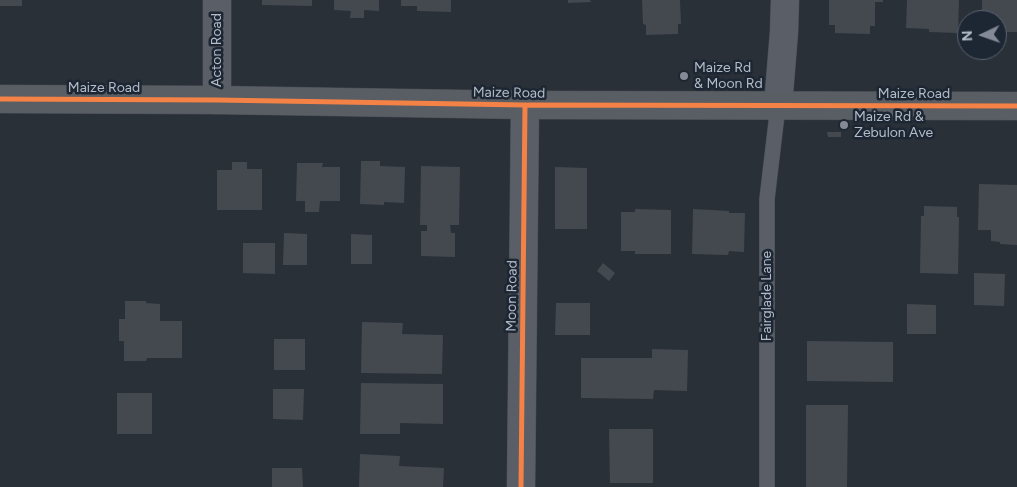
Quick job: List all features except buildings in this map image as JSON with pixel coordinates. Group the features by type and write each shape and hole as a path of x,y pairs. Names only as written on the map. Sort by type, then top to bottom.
{"street":[{"name":"Acton Road","path":"217,0 217,100"},
{"path":"778,106 784,32 784,0"},
{"name":"Maize Road","path":"0,99 525,105 1017,106"},
{"name":"Moon Road","path":"521,487 525,105"}],"lane":[{"name":"Fairglade Lane","path":"767,487 767,199 778,106"}],"cycle path":[{"path":"0,99 525,105 1017,106"},
{"path":"521,487 525,105"}],"place":[{"name":"Maize Rd & Moon Rd","path":"684,76"},
{"name":"Maize Rd & Zebulon Ave","path":"844,125"}]}
